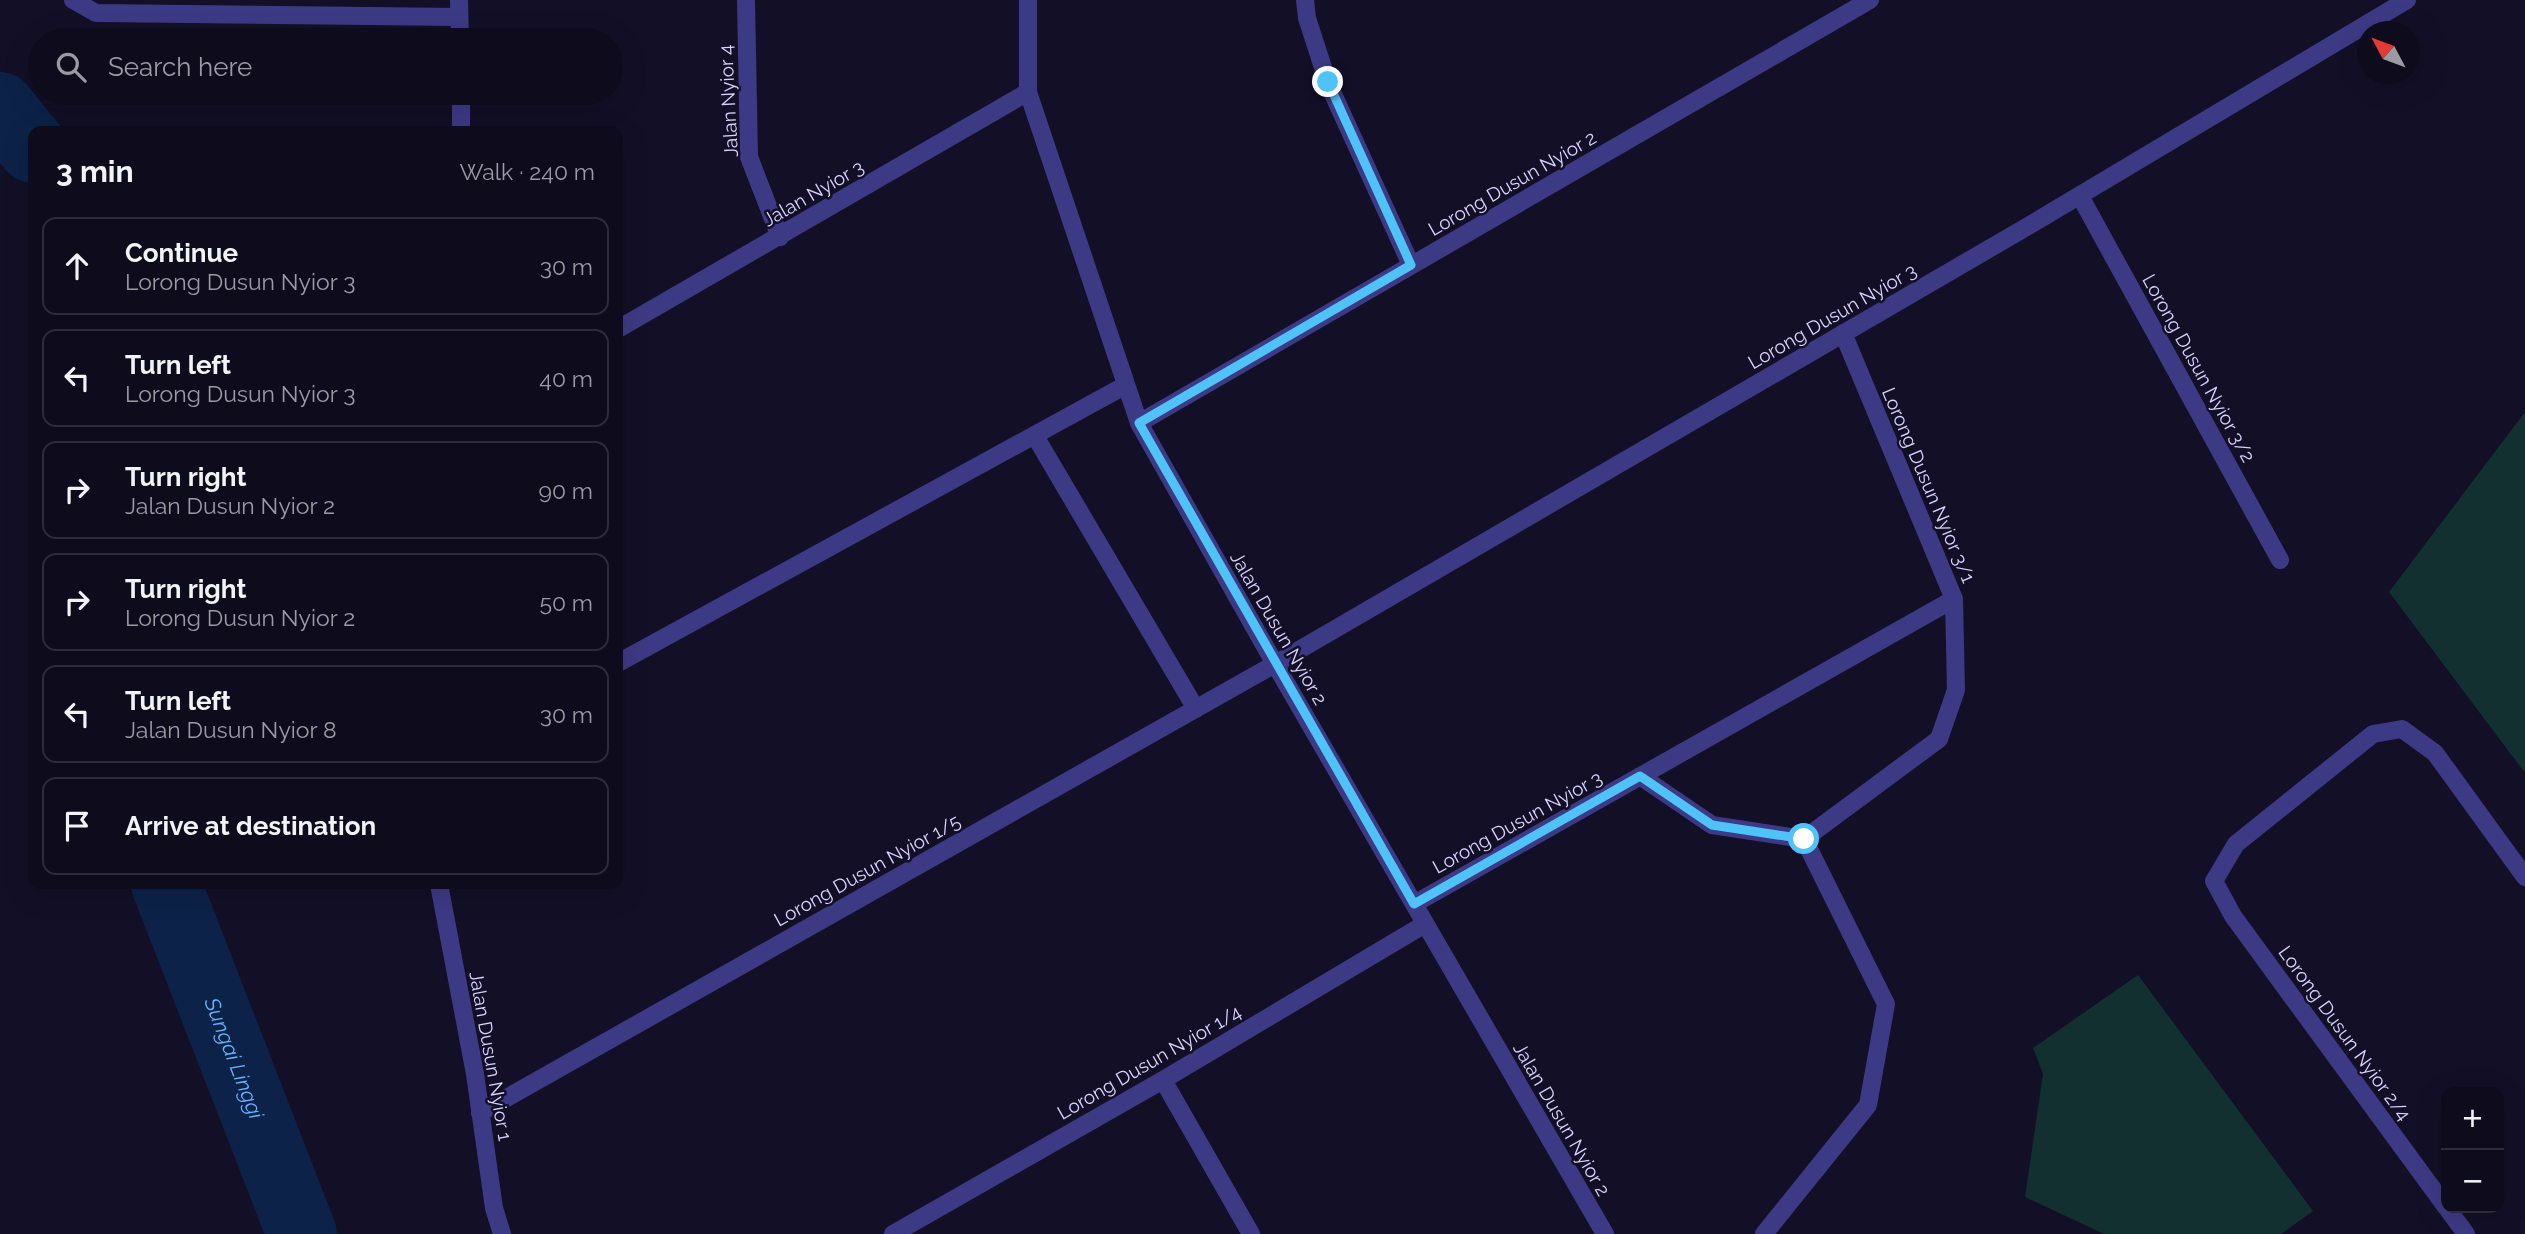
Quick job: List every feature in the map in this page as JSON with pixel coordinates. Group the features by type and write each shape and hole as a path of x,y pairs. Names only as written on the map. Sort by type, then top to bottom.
{"street":[{"path":"73,0 96,13 459,9 460,28"},
{"name":"Jalan Nyior 4","path":"746,0 749,157 780,237"},
{"name":"Jalan Dusun Nyior 2","path":"1028,0 1028,92 1139,423 1275,664 1605,1234"},
{"path":"1305,0 1307,18 1328,82 1411,265"},
{"name":"Lorong Dusun Nyior 2","path":"1139,423 1870,0"},
{"name":"Lorong Dusun Nyior 3","path":"1275,664 2080,195 2407,0"},
{"name":"Jalan Nyior 3","path":"623,326 1028,92"},
{"path":"461,105 461,126"},
{"name":"Lorong Dusun Nyior 3/2","path":"2080,195 2280,560"},
{"name":"Lorong Dusun Nyior 3/1","path":"1804,839 1939,739 1956,690 1954,599 1843,334"},
{"path":"623,660 1126,385"},
{"path":"1035,436 1196,709"},
{"name":"Lorong Dusun Nyior 3","path":"1414,904 1954,599"},
{"name":"Lorong Dusun Nyior 1/5","path":"480,1113 1275,664"},
{"name":"Lorong Dusun Nyior 2/4","path":"2441,1201 2234,916 2214,881 2236,844 2373,734 2402,729 2435,753 2525,877"},
{"path":"1640,776 1712,825 1804,839 1886,1004 1868,1105 1764,1234"},
{"name":"Jalan Dusun Nyior 1","path":"440,889 475,1074 494,1208 502,1234"},
{"name":"Lorong Dusun Nyior 1/4","path":"892,1234 1163,1080 1425,924"},
{"path":"1163,1080 1251,1234"},
{"name":"Lorong Dusun Nyior 2/4","path":"2450,1213 2466,1234"}],"green space":[{"path":"2525,412 2525,773 2389,592"},
{"path":"2138,975 2313,1211 2281,1234 2104,1234 2025,1197 2043,1074 2033,1048"}],"waterway":[{"name":"Sungai Linggi","path":"0,107 28,142"},
{"name":"Sungai Linggi","path":"168,889 302,1234"}],"route":[{"path":"1328,82 1411,265 1139,423 1414,904 1640,776 1712,825 1804,839"}]}
